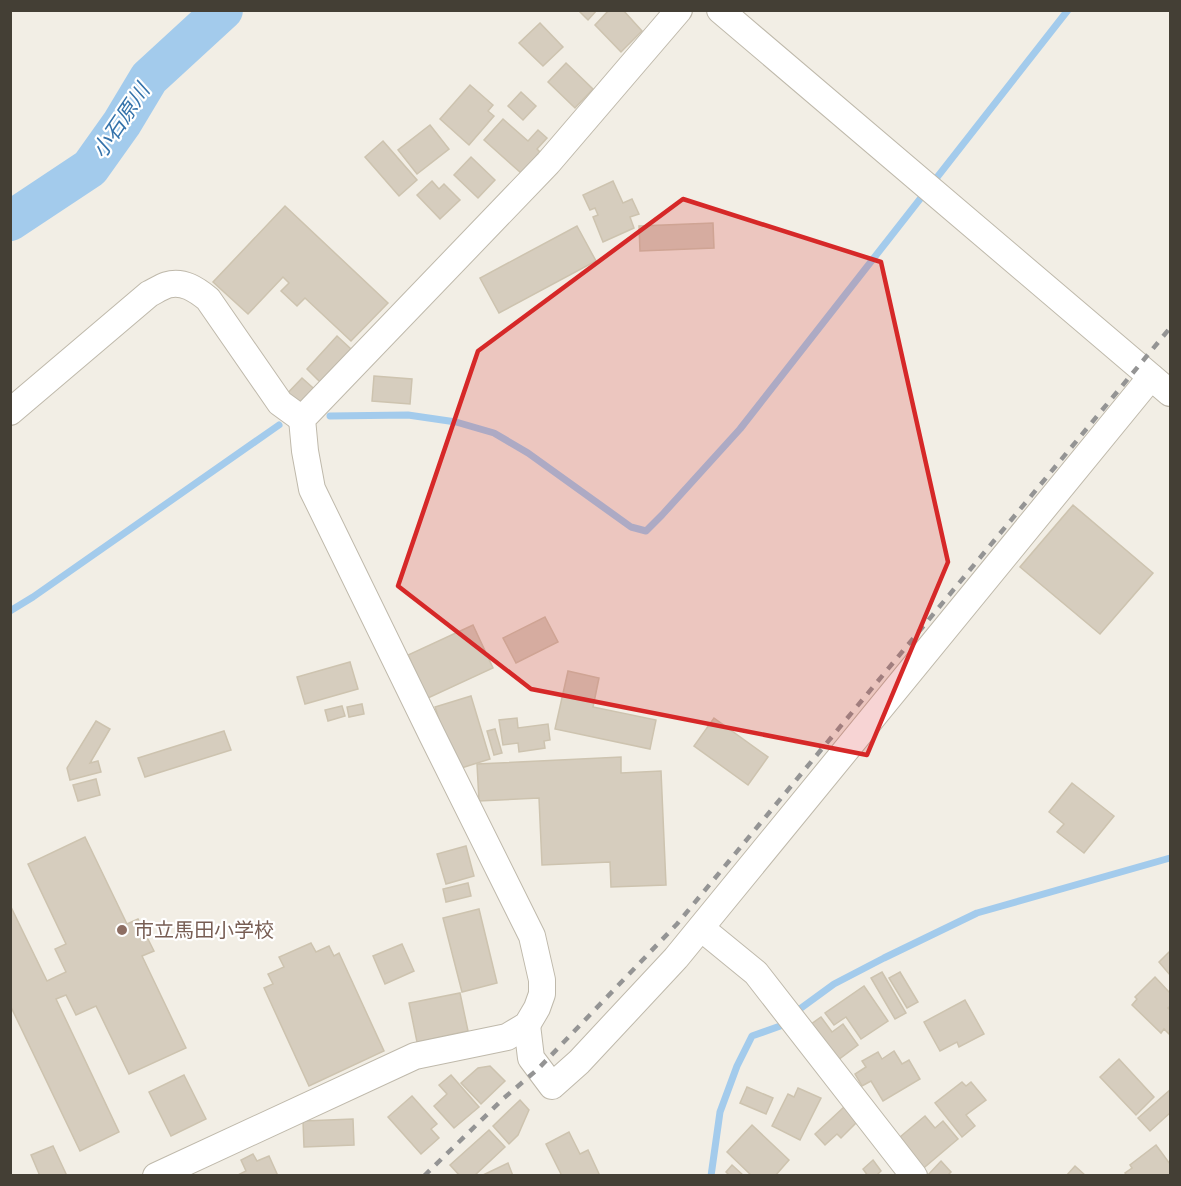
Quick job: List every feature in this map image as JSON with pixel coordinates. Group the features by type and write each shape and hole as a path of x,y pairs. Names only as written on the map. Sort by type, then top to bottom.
{"street":[{"path":"302,419 548,163 679,10"},
{"path":"527,1025 531,1058 552,1086 579,1062 676,958 1161,385 720,10"},
{"path":"10,412 149,294 168,284 180,284 195,288 208,299 280,403 302,419 312,489 532,936 542,980 542,994 527,1025 507,1037 415,1056 156,1176"},
{"path":"701,928 756,973 914,1176"}],"highlighted area":[{"path":"683,199 881,262 948,562 867,755 531,689 398,586 478,351"}],"building":[{"path":"578,10 597,10 588,20"},
{"path":"609,10 623,10 642,31 621,52 595,25"},
{"path":"540,23 563,47 543,66 519,43"},
{"path":"566,63 593,89 575,108 548,82"},
{"path":"470,85 493,105 488,111 494,116 469,145 440,119"},
{"path":"521,92 536,106 523,120 508,106"},
{"path":"503,119 528,141 538,130 547,138 537,149 540,152 521,173 484,140"},
{"path":"430,125 449,149 417,174 398,150"},
{"path":"383,141 417,180 399,196 365,157"},
{"path":"471,157 495,180 478,198 454,175"},
{"path":"432,181 439,189 444,184 460,200 440,219 417,195"},
{"path":"613,181 623,203 632,199 639,214 630,217 634,228 603,242 593,217 598,215 595,208 590,210 583,195"},
{"path":"285,206 388,303 351,341 305,298 297,306 281,291 289,283 283,277 248,314 213,282"},
{"path":"713,223 714,248 640,251 639,226"},
{"path":"577,226 596,261 499,313 480,278"},
{"path":"337,336 351,349 320,382 307,369"},
{"path":"374,376 412,379 410,404 372,401"},
{"path":"302,378 321,395 301,416 282,399"},
{"path":"1073,505 1153,573 1100,634 1020,567"},
{"path":"545,617 558,642 516,663 503,638"},
{"path":"473,625 493,668 428,698 408,655"},
{"path":"350,662 358,689 305,704 297,677"},
{"path":"568,671 599,678 593,707 656,720 650,749 555,729"},
{"path":"471,696 490,759 455,770 435,707"},
{"path":"362,704 364,714 349,717 347,707"},
{"path":"342,706 345,716 328,721 325,710"},
{"path":"517,718 518,728 548,724 550,740 544,741 545,748 519,752 518,743 503,745 499,720"},
{"path":"714,718 768,757 748,785 694,746"},
{"path":"96,721 110,729 90,763 98,761 101,772 70,780 67,768"},
{"path":"495,729 502,753 494,755 487,731"},
{"path":"224,731 231,750 145,777 138,758"},
{"path":"621,757 621,773 661,771 666,885 611,887 610,862 542,865 539,798 479,801 477,764"},
{"path":"96,779 100,795 78,801 73,785"},
{"path":"1072,783 1114,816 1084,853 1057,832 1064,824 1049,812"},
{"path":"85,837 127,924 138,919 154,951 142,956 186,1048 129,1074 96,1006 76,1015 66,995 56,999 119,1132 80,1151 10,1005 10,905 47,981 66,972 55,949 66,944 28,864"},
{"path":"466,846 474,876 446,884 437,854"},
{"path":"468,883 471,896 446,902 443,889"},
{"path":"479,909 497,983 462,992 443,918"},
{"path":"311,943 316,952 329,946 334,956 339,953 384,1051 309,1086 264,988 273,984 268,974 284,967 279,957"},
{"path":"402,944 414,971 385,984 373,956"},
{"path":"1170,951 1170,975 1159,962"},
{"path":"882,972 906,1013 895,1019 871,978"},
{"path":"900,972 918,1002 907,1008 889,978"},
{"path":"1155,977 1170,993 1168,1008 1170,1010 1170,1035 1164,1029 1161,1033 1132,1005 1137,999 1135,997"},
{"path":"864,986 888,1021 861,1039 846,1017 834,1025 825,1013"},
{"path":"460,993 468,1031 417,1042 409,1003"},
{"path":"965,1000 984,1034 959,1047 957,1042 940,1051 924,1022"},
{"path":"821,1017 832,1032 843,1024 858,1045 834,1063 807,1027"},
{"path":"894,1051 902,1064 909,1060 920,1079 883,1101 871,1081 862,1086 855,1074 866,1067 862,1061 878,1052 882,1059"},
{"path":"1119,1059 1154,1097 1136,1115 1100,1077"},
{"path":"490,1066 505,1081 481,1104 461,1083 478,1068"},
{"path":"184,1075 206,1119 171,1136 149,1092"},
{"path":"451,1075 479,1107 454,1128 434,1106 447,1094 439,1085"},
{"path":"962,1082 966,1086 971,1082 986,1100 966,1115 975,1126 962,1137 935,1103"},
{"path":"747,1087 773,1098 766,1114 740,1103"},
{"path":"798,1088 821,1098 800,1140 772,1126 788,1094 794,1097"},
{"path":"1170,1090 1170,1113 1150,1131 1138,1118"},
{"path":"412,1096 437,1124 431,1129 439,1138 421,1154 388,1117"},
{"path":"520,1100 529,1110 518,1135 509,1144 493,1126"},
{"path":"845,1106 858,1121 841,1138 837,1134 825,1145 815,1134"},
{"path":"925,1116 935,1128 943,1121 958,1139 919,1172 894,1142"},
{"path":"353,1119 354,1145 304,1147 303,1121"},
{"path":"752,1125 789,1160 775,1176 752,1176 727,1152"},
{"path":"489,1130 505,1147 474,1176 460,1176 450,1165"},
{"path":"569,1132 580,1154 588,1150 600,1176 562,1176 546,1144"},
{"path":"1156,1145 1170,1164 1170,1174 1168,1176 1127,1176 1125,1173 1132,1168 1130,1165"},
{"path":"53,1146 67,1176 40,1176 31,1155"},
{"path":"253,1154 257,1161 269,1156 278,1176 236,1176 246,1171 241,1160"},
{"path":"873,1160 881,1171 876,1176 868,1176 863,1169"},
{"path":"941,1161 951,1172 950,1176 927,1176"},
{"path":"508,1163 513,1176 481,1176"},
{"path":"732,1165 744,1176 730,1176 726,1172"},
{"path":"1075,1166 1086,1176 1066,1176"}],"waterway":[{"name":"小石原川","path":"10,221 90,168 122,123 149,78 223,10"},
{"path":"330,416 408,415 456,422 494,433 528,453 631,527 646,531 740,429 1068,10"},
{"path":"10,611 279,425"},
{"path":"711,1176 720,1112 737,1066 752,1036 783,1025 797,1011 834,984 977,913 1170,858"}],"railway":[{"path":"424,1176 504,1098 538,1069 677,924 1170,328"}],"place":[{"name":"市立馬田小学校","path":"122,930"}]}
